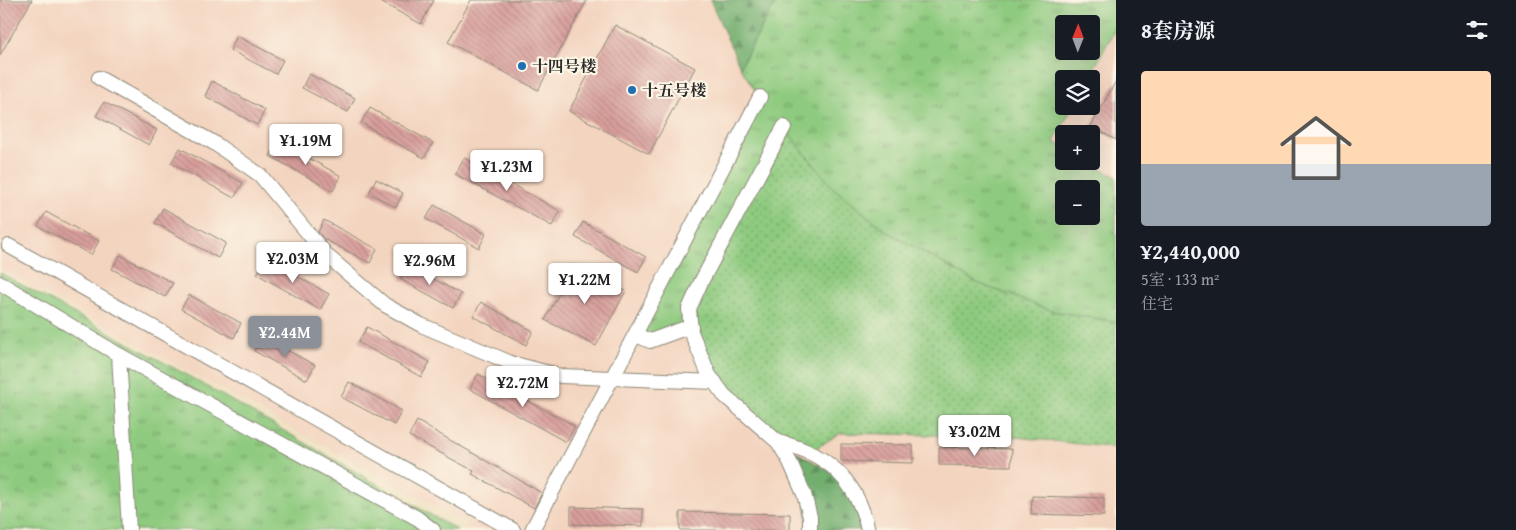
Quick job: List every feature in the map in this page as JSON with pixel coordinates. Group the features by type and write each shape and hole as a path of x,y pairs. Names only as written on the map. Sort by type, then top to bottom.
{"street":[{"path":"99,78 206,138 260,175 326,255 385,305 421,325 511,363 560,376 715,382"},
{"path":"532,530 760,97"},
{"path":"784,128 694,295 690,309 691,326 700,353 724,395 778,442 790,462 804,494 810,517 810,530"},
{"path":"9,246 513,530"},
{"path":"0,283 119,355 417,518 433,530"},
{"path":"636,335 650,341 691,326"},
{"path":"119,355 129,530"},
{"path":"778,442 795,446 830,464 846,480 862,506 868,530"}],"shaded area":[{"path":"0,0 1116,0 1116,530 471,530 462,521 0,269"}],"green space":[{"path":"710,0 777,0 740,67"},
{"path":"777,0 1116,0 1116,28 1100,57 1100,15 1055,15 1055,60 1098,60 1093,70 1055,70 1055,115 1068,115 1063,125 1055,125 1054,142 1055,170 1100,170 1100,168 1116,177 1116,322 1052,311 977,283 886,231 832,187 784,128 691,326 659,339 636,335 760,98 740,67"},
{"path":"784,127 832,187 886,231 977,283 1052,311 1116,322 1116,448 1016,437 840,433 809,453 795,446 724,395 700,353 694,295"},
{"path":"0,273 176,369 457,530 0,530"},
{"path":"778,442 846,480 866,530 809,530 804,494"}],"building":[{"path":"0,0 32,0 0,55"},
{"path":"377,0 434,0 421,24"},
{"name":"十四号楼","path":"471,0 587,0 538,90 448,42"},
{"name":"十五号楼","path":"615,25 695,68 649,154 569,111"},
{"path":"237,36 283,60 276,74 230,50"},
{"path":"309,74 355,98 348,112 302,88"},
{"path":"212,81 265,110 257,125 205,96"},
{"path":"1116,81 1116,140 1100,131 1100,125 1092,125 1097,115 1100,115 1100,110"},
{"path":"104,102 157,130 149,145 96,116"},
{"path":"370,108 433,143 424,158 361,123"},
{"path":"278,141 341,176 333,191 270,156"},
{"path":"180,148 243,183 234,198 171,163"},
{"path":"464,158 560,211 552,226 455,174"},
{"path":"376,179 403,193 396,207 369,193"},
{"path":"434,205 486,234 479,248 426,219"},
{"path":"163,208 226,243 218,258 155,223"},
{"path":"46,212 99,241 91,255 38,226"},
{"path":"324,220 377,249 370,263 324,239 318,232"},
{"path":"583,222 646,257 638,272 575,237"},
{"path":"120,255 173,283 165,297 112,269"},
{"path":"266,259 329,294 320,310 257,274"},
{"path":"408,265 461,294 453,308 400,279"},
{"path":"574,265 626,291 596,346 545,320"},
{"path":"189,295 241,323 234,338 181,309"},
{"path":"481,302 533,331 526,345 473,316"},
{"path":"367,327 430,362 421,377 358,342"},
{"path":"262,337 315,365 307,380 254,351"},
{"path":"478,374 575,426 566,442 470,389"},
{"path":"349,382 402,411 394,425 341,397"},
{"path":"417,421 542,493 534,508 472,474 474,471 409,436"},
{"path":"841,444 913,445 913,463 841,461"},
{"path":"939,447 1012,449 1011,466 939,465"},
{"path":"1032,496 1104,498 1104,516 1031,514"},
{"path":"571,507 643,509 643,526 571,524"},
{"path":"680,512 790,514 790,530 680,530"}],"place":[{"name":"十四号楼","path":"522,66"},
{"name":"十五号楼","path":"632,90"}]}
